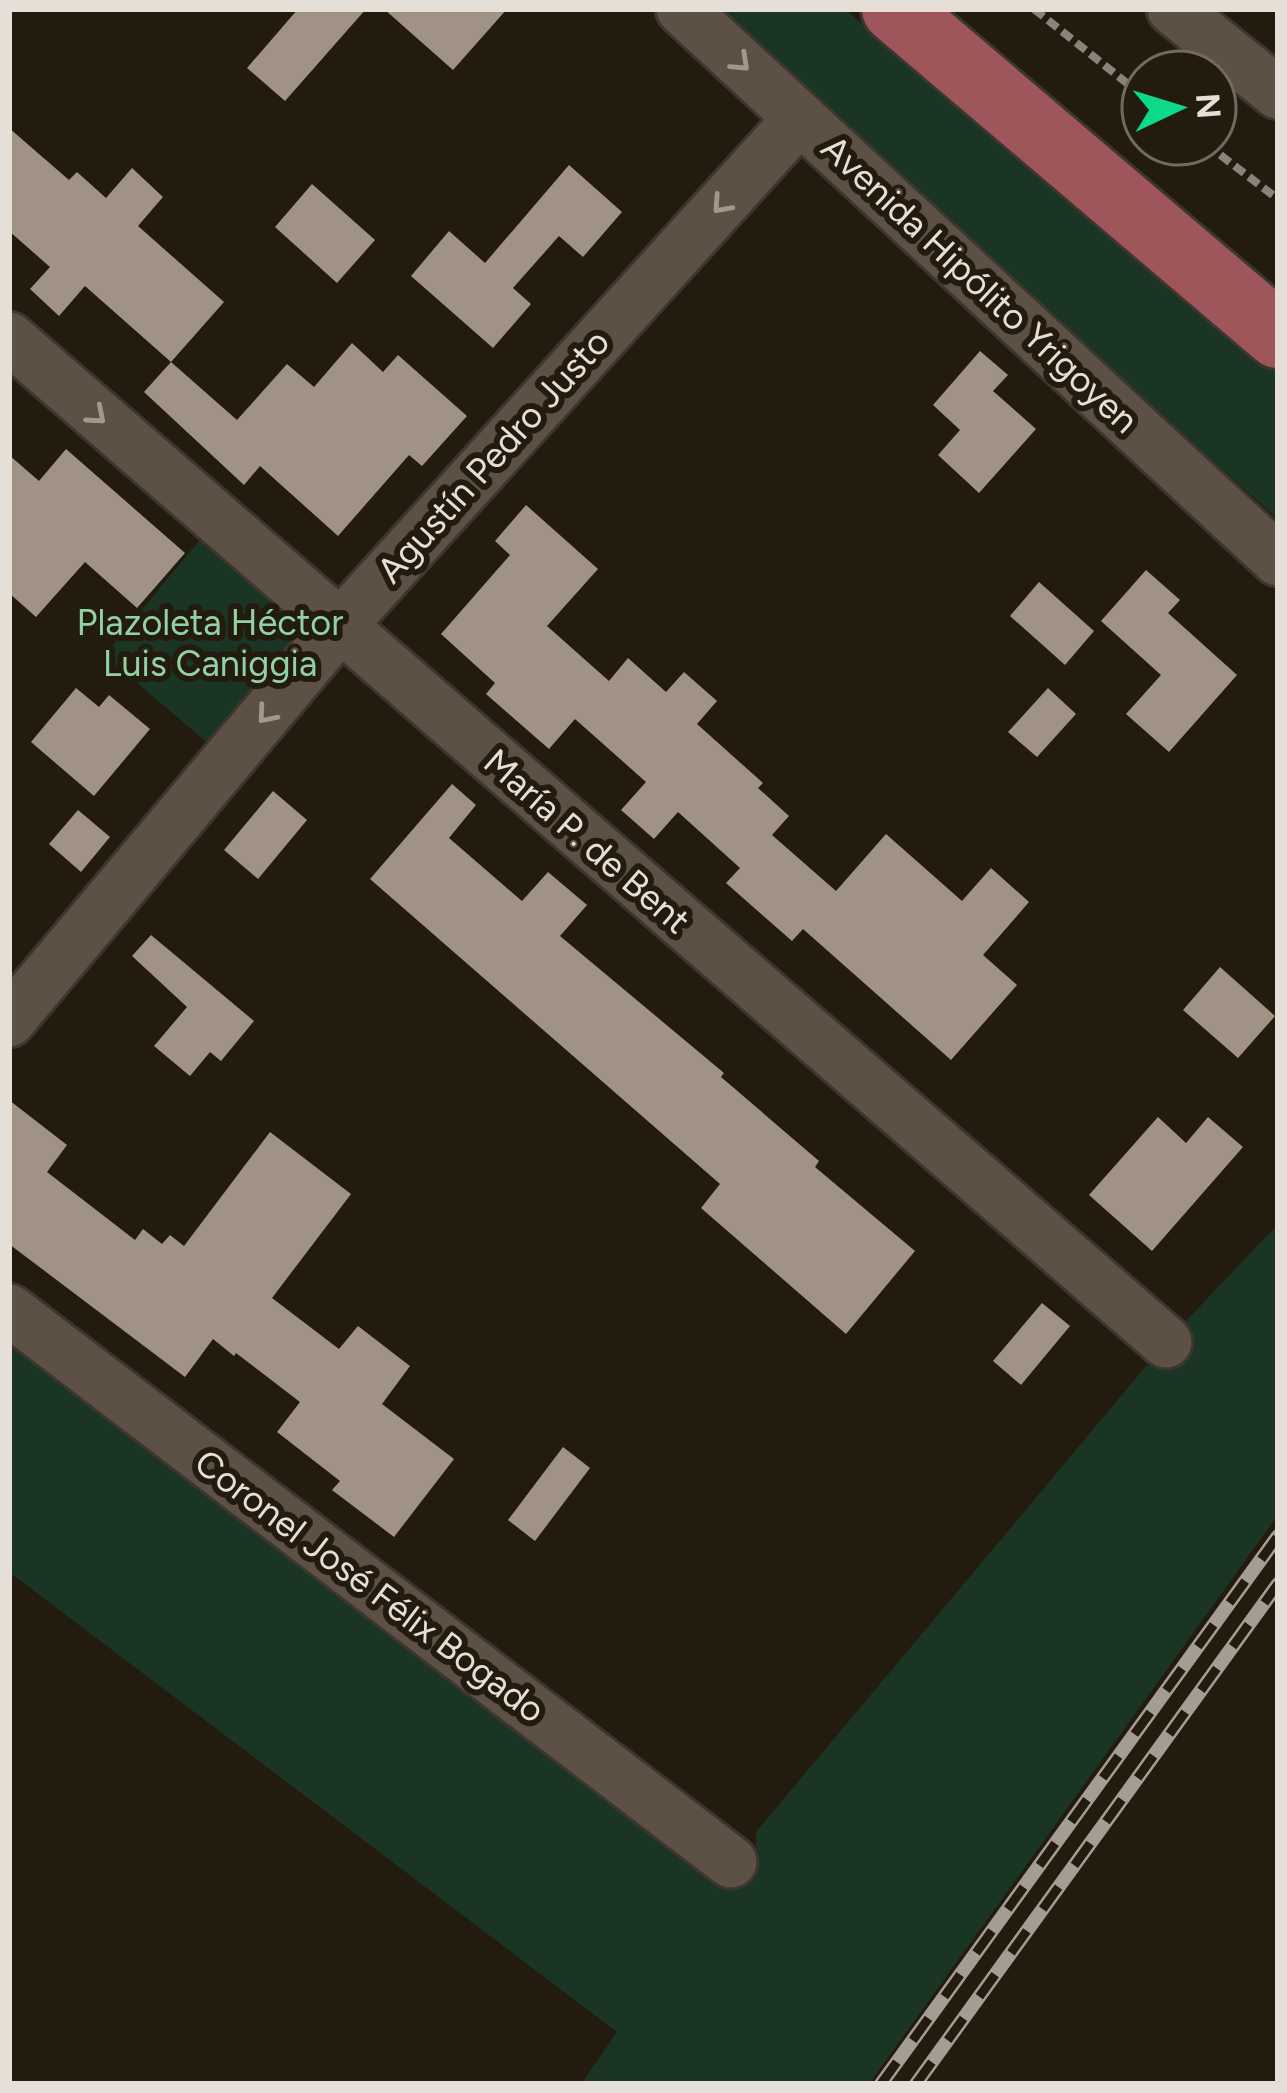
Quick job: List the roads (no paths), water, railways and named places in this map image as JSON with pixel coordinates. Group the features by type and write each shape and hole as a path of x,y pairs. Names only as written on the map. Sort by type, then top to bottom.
{"main road":[{"path":"895,9 1278,335"}],"street":[{"name":"Avenida Hipólito Yrigoyen","path":"682,9 1278,560"},
{"path":"1173,9 1278,93"},
{"name":"Agustín Pedro Justo","path":"9,1022 339,627 800,118"},
{"name":"María P. de Bent","path":"9,338 1166,1342"},
{"name":"Coronel José Félix Bogado","path":"9,1310 731,1862"}],"railway":[{"path":"881,2084 1278,1536"},
{"path":"916,2084 1278,1584"}],"park label":[{"name":"Plazoleta Héctor Luis Caniggia","path":"210,642"}]}
